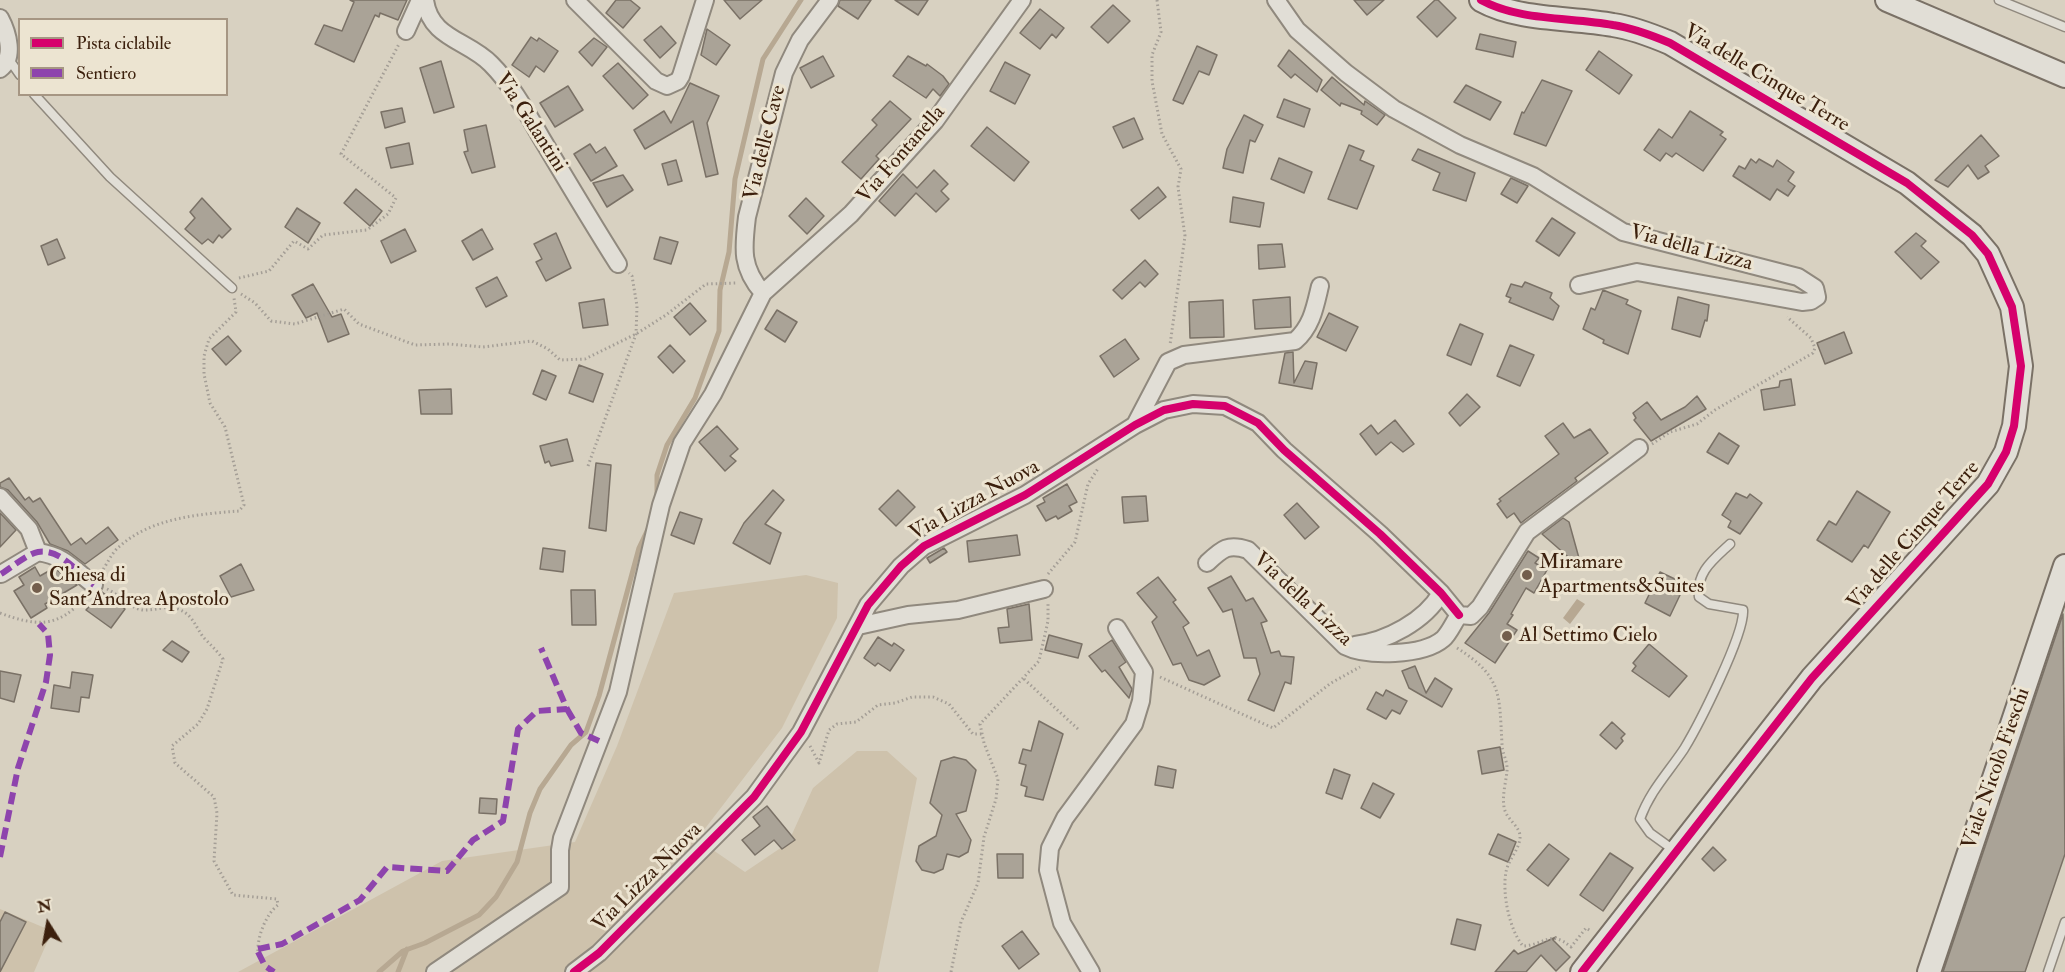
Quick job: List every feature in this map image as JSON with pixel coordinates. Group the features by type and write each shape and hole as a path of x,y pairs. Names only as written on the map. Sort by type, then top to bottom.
{"main road":[{"name":"Via delle Cinque Terre","path":"1481,0 1509,11 1613,25 1644,32 1670,43 1916,190 1972,236 1988,254 2012,308 2021,366 2019,398 2006,452 1988,484 1812,678 1582,972"},
{"path":"1887,0 2065,76"},
{"name":"Viale Nicolò Fieschi","path":"1929,972 2065,566"}],"street":[{"path":"406,31 420,0"},
{"name":"Via Galantini","path":"425,0 435,26 449,38 490,63 514,93 618,264"},
{"path":"576,0 656,81 667,86 678,81 681,76 705,0"},
{"name":"Via delle Cave","path":"764,293 746,269 744,237 747,217 784,73 800,40 830,0"},
{"name":"Via Fontanella","path":"764,293 851,214 935,121 1022,0"},
{"name":"Via della Lizza","path":"1276,0 1297,30 1394,109 1460,145 1533,176 1623,232 1798,277 1815,288 1817,297 1811,301 1802,302 1637,272 1579,285"},
{"path":"0,18 5,28 4,64"},
{"path":"1135,425 1168,362 1184,355 1295,341 1305,332 1313,315 1320,286"},
{"path":"435,972 560,887 562,838 618,692 661,505 682,443 713,394 764,293"},
{"name":"Via Lizza Nuova","path":"574,972 599,954 754,797 801,732 868,605 901,566 924,546 1025,495 1135,425 1164,411 1193,404 1225,406 1258,423 1291,457 1380,534 1442,593 1458,615"},
{"path":"1443,639 1458,615 1471,616 1480,607 1527,532 1639,448"},
{"path":"0,496 29,530 38,552"},
{"name":"Via della Lizza","path":"1207,563 1223,548 1231,546 1248,550 1346,646 1354,651 1404,653 1443,639"},
{"path":"1,574 38,552 66,560 94,585"},
{"path":"858,626 908,615 958,610 1044,589"},
{"path":"1346,646 1376,641 1402,628 1435,604 1442,593"},
{"path":"1091,972 1062,923 1048,870 1050,848 1065,818 1134,724 1141,701 1144,672 1117,628"}],"lane":[{"path":"1999,0 2065,27"},
{"path":"4,64 18,74"},
{"path":"36,96 110,177 232,288"},
{"path":"1677,852 1650,833 1640,819 1647,799 1684,748 1731,657 1744,620 1743,610 1709,604 1699,597 1698,586 1703,570 1730,544"},
{"path":"2048,972 2065,922"}],"path":[{"path":"1158,0 1161,32 1152,55 1152,81 1162,134 1181,169 1178,187 1185,236 1176,287 1168,362"},
{"path":"0,613 39,624 52,621 70,612 94,585 117,549 141,533 181,519 239,511 244,505 225,427 210,403 204,374 204,356 209,339 236,312 232,281 269,271 294,241 308,249 323,235 367,230 388,214 396,198 341,154 406,31"},
{"path":"588,466 636,334 637,306 632,276 618,264"},
{"path":"232,288 255,303 271,321 295,324 345,309 359,324 415,345 449,344 483,347 532,341 548,349 560,360 585,359 636,334 666,315 706,284 733,283"},
{"path":"1639,448 1670,432 1697,424 1715,410 1813,353 1815,348 1811,338 1787,317 1787,310"},
{"path":"951,972 961,922 978,884 984,837 996,799 998,779 980,724 1003,697 1024,679 1042,655 1049,605 1044,589 1047,575 1075,542 1088,484 1096,476 1103,460"},
{"path":"94,585 122,597 128,605 144,610 160,607 180,609 194,620 203,637 223,659 207,709 198,724 172,746 175,763 214,797 217,813 214,861 233,896 277,899 278,905 269,912 258,940 258,952"},
{"path":"1443,639 1478,661 1500,695 1502,744 1507,771 1504,807 1507,816 1520,831 1520,840 1506,870 1505,884 1512,927 1523,946 1552,937 1561,938 1571,946 1586,928 1591,931"},
{"path":"1144,672 1173,681 1273,728 1331,683 1385,653"},
{"path":"1024,679 1079,730"},
{"path":"785,754 800,747 811,746 819,763 827,736 837,724 856,722 878,705 921,696 933,697 949,704 974,734 982,734"}],"shaded area":[{"path":"806,575 838,583 837,618 782,728 697,839 745,872 788,843 813,788 857,751 887,751 917,778 878,972 238,972 442,861 575,842 617,746 674,593"},
{"path":"1577,599 1585,604 1570,624 1563,618"},
{"path":"0,909 52,931 34,972 0,972"}],"building":[{"path":"350,0 407,0 398,20 380,13 379,17 375,15 354,62 315,44 324,25 342,31 354,2"},
{"path":"616,0 630,0 640,8 623,28 606,13"},
{"path":"724,0 762,0 740,19"},
{"path":"840,0 871,0 858,19 838,6"},
{"path":"895,0 928,0 918,15"},
{"path":"1354,0 1384,0 1367,15"},
{"path":"1435,0 1438,0 1456,18 1437,37 1417,17"},
{"path":"1113,5 1130,21 1108,43 1091,27"},
{"path":"1040,9 1064,28 1056,38 1052,34 1040,49 1020,33"},
{"path":"661,26 676,43 660,58 644,40"},
{"path":"707,29 730,45 716,65 701,55"},
{"path":"1480,34 1516,42 1513,57 1476,49"},
{"path":"531,37 537,41 539,38 558,51 544,72 536,66 529,77 512,65"},
{"path":"594,38 607,47 592,66 579,52"},
{"path":"1197,46 1217,55 1209,75 1199,71 1183,104 1173,100"},
{"path":"1289,50 1322,80 1317,92 1295,74 1291,78 1278,66"},
{"path":"1599,51 1632,75 1619,94 1586,70"},
{"path":"823,56 834,76 811,88 800,68"},
{"path":"908,56 926,66 927,64 943,76 949,84 940,96 933,89 926,98 893,76"},
{"path":"441,61 454,107 434,113 420,68"},
{"path":"1005,62 1030,75 1015,104 990,91"},
{"path":"618,63 648,95 633,109 603,76"},
{"path":"1332,77 1364,105 1365,101 1385,115 1377,125 1361,114 1362,111 1341,103 1340,106 1321,90"},
{"path":"1542,80 1572,91 1546,146 1514,134 1522,112 1524,113"},
{"path":"690,83 719,96 707,123 718,174 706,177 693,121 645,149 634,130 664,111 671,123"},
{"path":"1466,85 1501,102 1490,120 1454,102"},
{"path":"568,86 583,110 555,127 540,103"},
{"path":"1284,99 1310,109 1304,127 1277,117"},
{"path":"890,101 911,119 876,156 879,159 861,179 842,162 877,125 872,120"},
{"path":"402,108 405,122 385,128 381,112"},
{"path":"1690,111 1723,132 1720,135 1726,139 1703,171 1676,153 1672,157 1666,153 1660,161 1644,150 1659,129 1672,138"},
{"path":"1244,115 1263,125 1255,142 1250,140 1243,173 1223,168 1227,149"},
{"path":"1134,118 1143,139 1123,148 1113,127"},
{"path":"486,125 495,167 472,173 464,152 468,151 464,130"},
{"path":"987,127 1029,162 1014,181 971,146"},
{"path":"1981,135 1999,156 1985,166 1989,172 1978,179 1968,165 1948,187 1935,180"},
{"path":"409,143 413,164 391,168 386,148"},
{"path":"590,144 596,153 605,147 617,166 591,181 574,154"},
{"path":"1349,145 1364,151 1360,160 1374,166 1357,209 1328,199"},
{"path":"1418,149 1475,173 1466,201 1433,190 1440,173 1412,160"},
{"path":"1279,158 1312,172 1304,193 1271,179"},
{"path":"1751,159 1756,163 1759,159 1773,167 1777,160 1794,172 1788,181 1795,186 1788,196 1777,189 1770,200 1733,176 1739,166 1745,169"},
{"path":"676,160 682,181 668,185 662,164"},
{"path":"934,170 948,184 941,191 949,199 936,212 916,193 895,216 879,201 903,174 917,188"},
{"path":"623,175 633,190 607,207 593,183"},
{"path":"1511,178 1528,186 1517,203 1501,194"},
{"path":"1158,187 1166,197 1139,219 1131,210"},
{"path":"356,189 382,211 370,226 344,203"},
{"path":"1233,197 1264,203 1260,227 1230,222"},
{"path":"202,198 231,229 222,238 219,235 213,243 208,239 202,244 185,229 195,218 190,212"},
{"path":"806,198 824,216 807,234 789,216"},
{"path":"297,208 320,223 308,243 285,227"},
{"path":"1552,218 1575,233 1559,256 1536,241"},
{"path":"405,229 416,251 391,263 381,241"},
{"path":"482,229 493,249 473,260 462,241"},
{"path":"556,233 571,268 546,281 536,262 542,259 534,244"},
{"path":"1916,233 1926,241 1921,246 1939,262 1921,279 1895,252"},
{"path":"660,237 678,242 671,264 654,259"},
{"path":"57,239 65,258 48,265 41,246"},
{"path":"1282,244 1285,267 1259,269 1258,245"},
{"path":"1145,260 1158,274 1145,287 1140,282 1122,299 1113,290"},
{"path":"497,277 507,296 486,307 476,288"},
{"path":"1525,282 1552,293 1550,298 1559,306 1553,320 1509,302 1511,298 1506,296 1511,284 1522,287"},
{"path":"313,284 332,317 341,314 349,334 328,342 317,313 306,318 292,295"},
{"path":"1603,290 1628,300 1626,304 1641,311 1628,354 1603,343 1604,340 1583,329 1591,308 1595,310"},
{"path":"1290,297 1291,327 1255,329 1253,300"},
{"path":"1678,297 1709,305 1707,321 1705,320 1700,337 1672,329"},
{"path":"604,299 608,325 583,328 579,303"},
{"path":"1223,300 1224,337 1190,338 1189,302"},
{"path":"690,303 706,321 690,335 674,317"},
{"path":"777,310 797,322 785,342 765,329"},
{"path":"1329,313 1358,327 1346,351 1317,337"},
{"path":"1460,324 1483,334 1471,365 1447,355"},
{"path":"1844,332 1852,353 1825,364 1817,343"},
{"path":"228,336 241,351 226,365 212,349"},
{"path":"1125,339 1139,359 1114,377 1100,356"},
{"path":"670,345 685,361 673,373 658,357"},
{"path":"1510,345 1534,355 1520,386 1497,376"},
{"path":"1293,352 1294,383 1305,361 1317,363 1312,389 1279,383 1285,353"},
{"path":"579,365 603,374 593,402 569,393"},
{"path":"542,370 556,376 546,400 533,394"},
{"path":"1791,379 1795,405 1764,410 1761,390 1779,387 1780,381"},
{"path":"451,389 452,414 421,414 419,390"},
{"path":"1467,394 1480,407 1460,426 1449,413"},
{"path":"1697,396 1706,409 1651,441 1634,420 1636,418 1633,413 1647,402 1661,420 1685,407"},
{"path":"1395,420 1414,444 1403,452 1391,442 1376,455 1360,434 1371,425 1378,434"},
{"path":"1563,423 1574,438 1590,429 1608,453 1575,478 1577,481 1521,523 1514,513 1507,518 1497,504 1501,501 1499,499 1559,454 1545,436"},
{"path":"717,426 738,449 730,456 736,461 725,471 699,442"},
{"path":"1719,433 1739,446 1728,464 1707,452"},
{"path":"567,439 573,461 551,466 549,461 545,463 540,446"},
{"path":"596,463 611,465 606,531 589,528"},
{"path":"9,478 25,500 29,497 33,502 40,498 71,545 81,538 86,544 108,527 118,540 85,564 68,551 50,544 37,522 8,490 0,487 0,483"},
{"path":"1067,484 1077,502 1069,506 1072,511 1058,519 1056,516 1046,521 1037,506 1045,502 1043,498"},
{"path":"773,490 784,500 765,524 781,533 770,564 733,543 744,523"},
{"path":"898,490 915,507 896,526 879,509"},
{"path":"1857,491 1890,512 1868,548 1864,545 1852,562 1817,540 1829,521 1836,525"},
{"path":"1736,493 1747,498 1750,494 1762,503 1740,534 1728,527 1731,521 1722,515"},
{"path":"1146,496 1148,521 1124,523 1122,497"},
{"path":"1297,503 1319,527 1305,539 1284,515"},
{"path":"680,512 702,519 694,544 671,535"},
{"path":"0,513 16,530 0,547"},
{"path":"1563,518 1569,522 1582,569 1542,534"},
{"path":"1017,535 1020,555 969,562 967,541"},
{"path":"543,548 565,551 563,572 540,569"},
{"path":"944,548 947,552 930,563 927,558"},
{"path":"1528,551 1539,558 1535,563 1547,570 1534,593 1526,588 1511,614 1513,615 1507,624 1517,630 1495,663 1465,643 1489,613"},
{"path":"241,564 254,590 231,597 220,576"},
{"name":"Chiesa di Sant'Andrea Apostolo","path":"35,567 40,576 54,568 77,585 45,604 47,608 31,618 14,591 24,585 19,577"},
{"path":"1660,572 1679,581 1674,592 1680,595 1670,616 1645,603"},
{"path":"1231,576 1246,601 1253,598 1267,621 1261,623 1271,653 1279,651 1281,656 1294,657 1291,684 1285,682 1274,711 1248,700 1260,674 1256,658 1244,658 1232,609 1223,612 1208,588"},
{"path":"1158,577 1176,600 1173,602 1189,623 1183,627 1197,656 1209,650 1220,676 1204,685 1189,680 1181,663 1173,665 1152,622 1157,617 1137,593"},
{"path":"571,590 595,590 596,625 572,625"},
{"path":"102,592 125,609 111,628 86,610"},
{"path":"1029,604 1032,640 1000,643 998,628 1009,627 1007,609"},
{"path":"2063,614 2065,854 2025,972 1943,972"},
{"path":"1049,635 1082,644 1078,658 1045,650"},
{"path":"878,637 904,650 890,671 878,663 875,666 864,658"},
{"path":"1112,640 1126,662 1119,667 1132,689 1129,698 1105,670 1102,672 1089,656"},
{"path":"172,641 189,652 182,662 163,650"},
{"path":"1649,644 1687,676 1669,697 1632,671 1636,666 1633,663"},
{"path":"1415,666 1426,693 1435,678 1452,689 1442,707 1409,688 1402,671"},
{"path":"0,671 21,675 14,702 0,698"},
{"path":"72,672 93,675 89,698 81,697 79,712 51,708 54,685 70,688"},
{"path":"1386,690 1407,701 1400,714 1392,710 1386,719 1367,709 1376,692 1383,696"},
{"path":"1039,721 1063,734 1043,800 1025,796 1027,787 1021,785 1026,765 1019,763 1023,749 1031,751"},
{"path":"1612,722 1625,734 1621,738 1623,741 1616,749 1600,735"},
{"path":"1500,747 1504,770 1482,774 1478,751"},
{"path":"954,757 966,760 976,770 966,811 956,814 971,840 968,852 959,857 947,854 943,869 934,873 922,870 916,861 919,846 936,836 942,815 930,803 941,761"},
{"path":"1158,766 1176,770 1173,788 1155,785"},
{"path":"1334,769 1350,775 1342,799 1326,793"},
{"path":"1373,783 1394,794 1380,818 1361,808"},
{"path":"480,798 497,799 496,814 479,813"},
{"path":"767,806 795,840 782,849 774,840 755,855 742,840 760,826 753,817"},
{"path":"1498,834 1516,842 1508,862 1489,854"},
{"path":"1549,844 1569,859 1548,886 1527,870"},
{"path":"1713,847 1726,860 1714,871 1702,859"},
{"path":"1610,853 1633,868 1603,911 1580,895"},
{"path":"997,854 1023,854 1023,878 998,878"},
{"path":"5,912 26,922 0,972 0,922"},
{"path":"1457,919 1481,925 1475,950 1451,944"},
{"path":"1022,931 1039,954 1019,969 1002,946"},
{"path":"1556,937 1553,940 1570,957 1556,971 1541,955 1526,972 1495,972 1514,950 1518,954"}],"waterway":[{"path":"657,494 657,475 667,445 695,398 719,331 720,290 729,252 735,179 763,59 801,0"},
{"path":"379,972 403,951 425,943 479,915 496,897 517,862 530,813 540,789 571,745 586,732 599,696 639,548 649,527"},
{"path":"398,972 407,949"}],"marked path":[{"path":"1,574 29,555 46,552 68,562 94,585"},
{"path":"0,857 18,768 46,682 50,655 48,634 39,624"},
{"path":"258,949 282,944 360,900 387,867 447,871 473,840 503,821 518,729 537,711 567,709 541,648"},
{"path":"567,709 581,733 599,741"},
{"path":"258,952 265,966 274,972"}],"cycle path":[{"path":"1481,0 1512,12 1628,28 1670,43 1907,183 1972,235 1988,254 2012,307 2021,366 2014,426 2006,452 1988,484 1812,678 1582,972"},
{"path":"574,972 599,953 754,797 801,732 868,605 901,566 924,546 1025,495 1135,425 1164,410 1193,404 1225,406 1258,423 1284,450 1380,534 1441,593 1459,615"}],"place":[{"name":"Miramare Apartments&Suites","path":"1527,575"},
{"name":"Chiesa di Sant'Andrea Apostolo","path":"37,588"},
{"name":"Al Settimo Cielo","path":"1507,636"}]}
